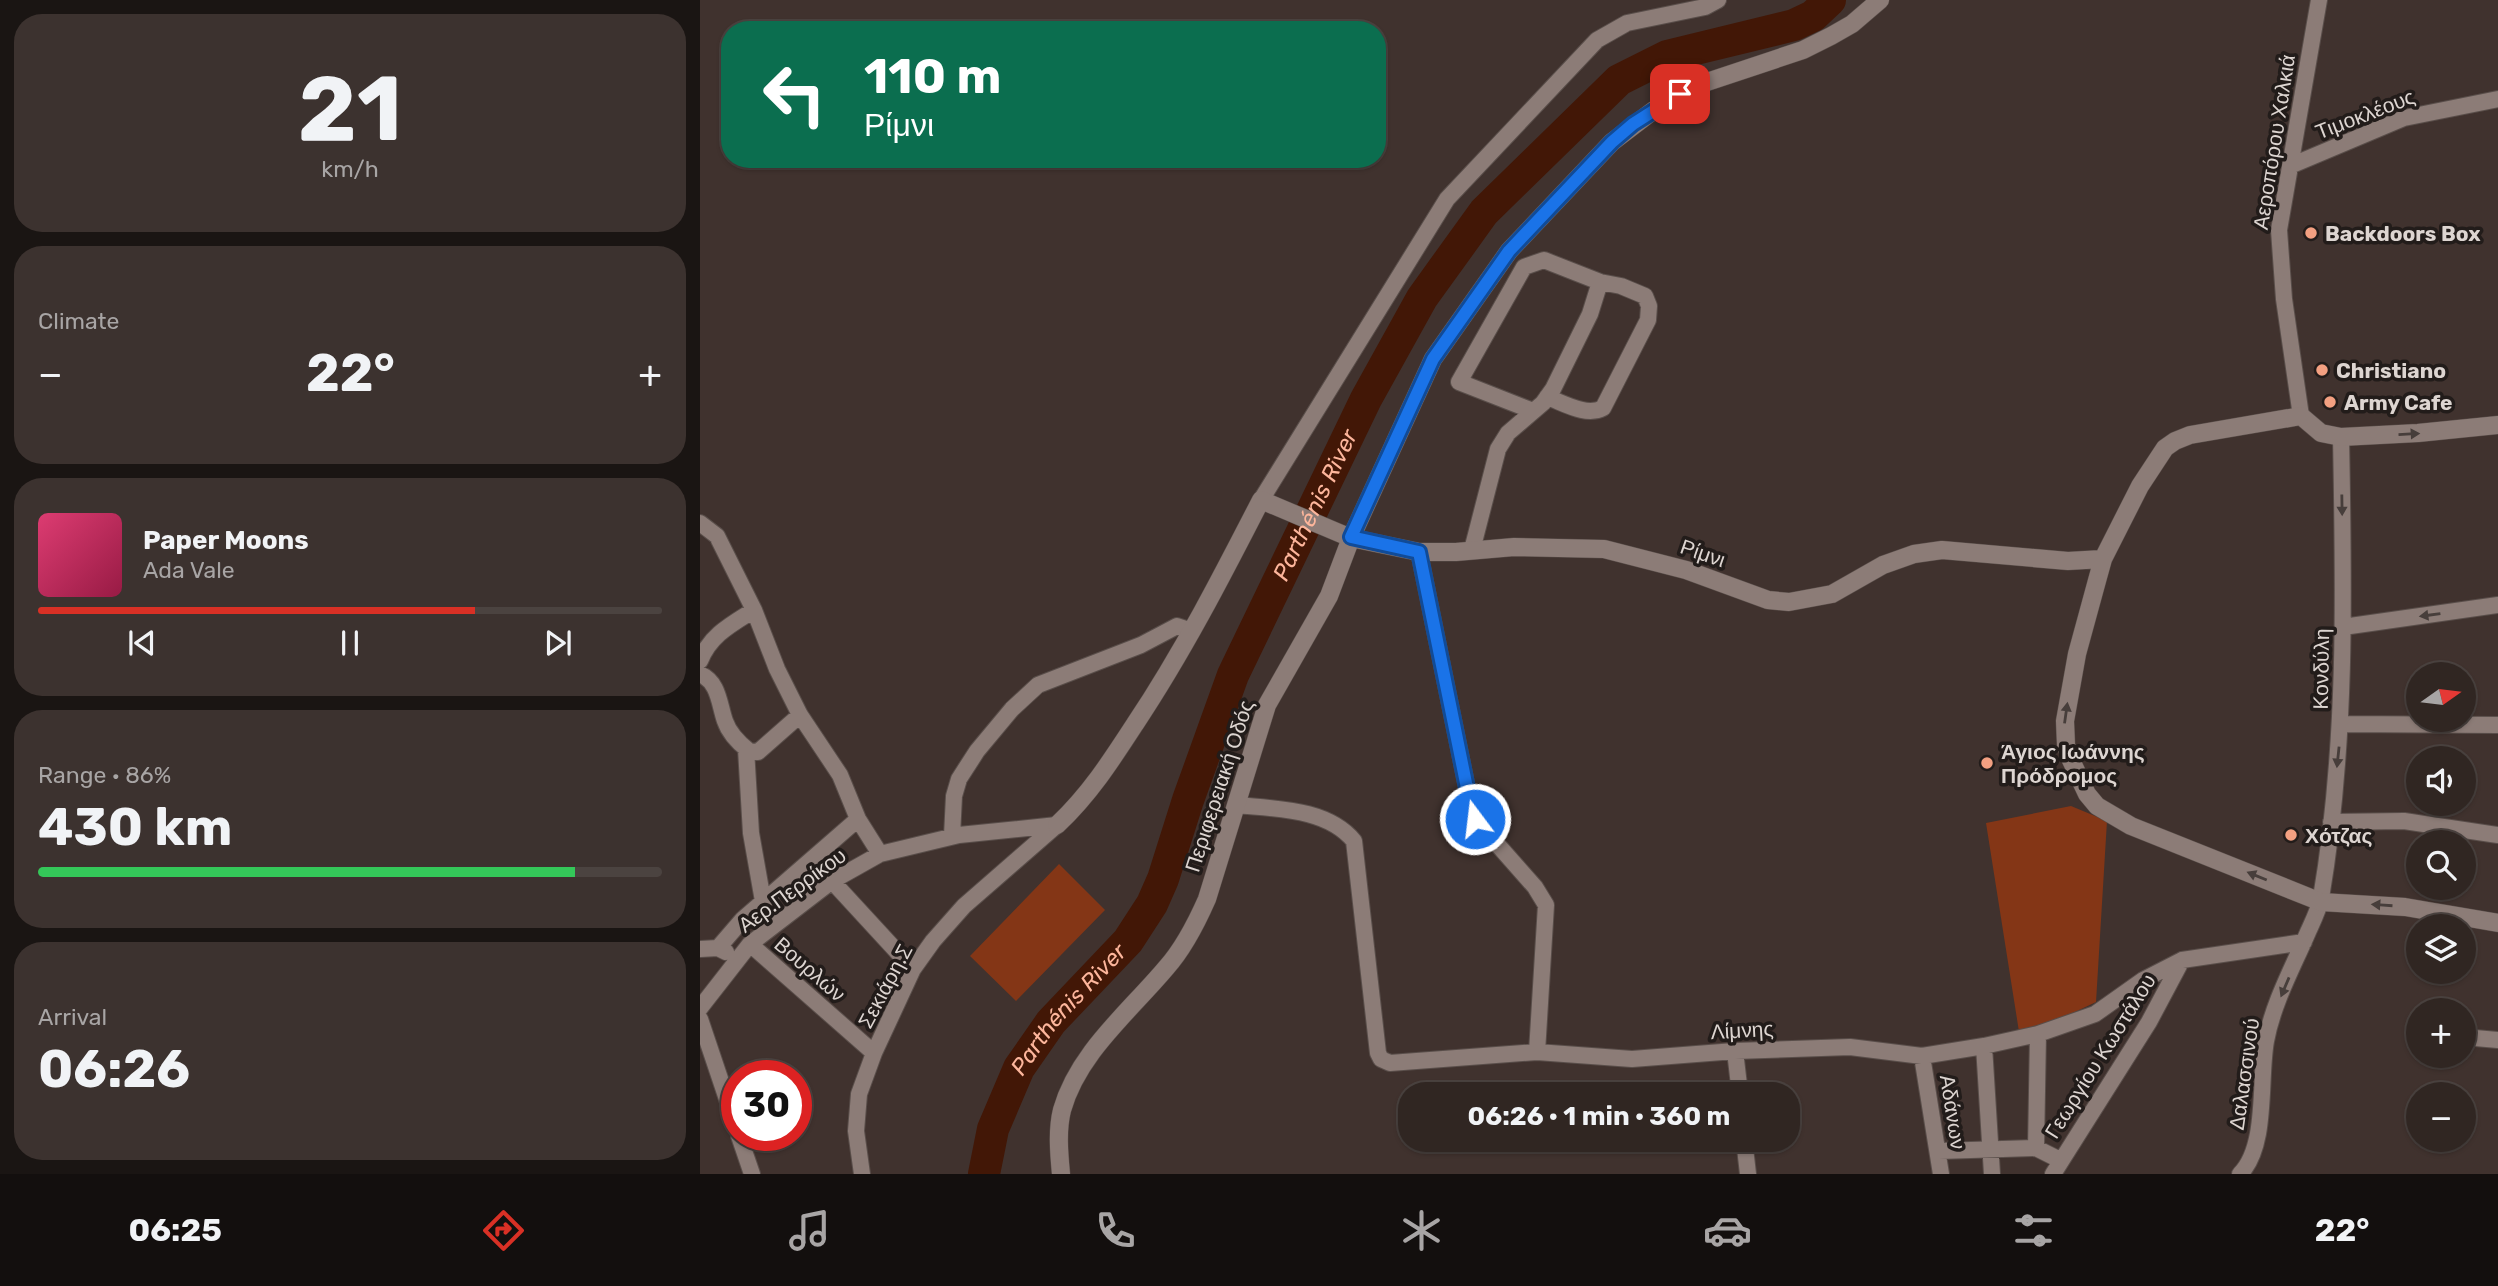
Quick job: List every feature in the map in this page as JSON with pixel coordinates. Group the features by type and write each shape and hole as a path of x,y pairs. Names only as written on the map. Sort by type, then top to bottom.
{"street":[{"path":"1057,825 1098,780 1153,698 1212,598 1261,499 1447,199 1597,40 1627,23 1705,7 1718,0"},
{"name":"Περιφερειακή Οδός","path":"1060,1174 1061,1113 1069,1087 1111,1030 1168,967 1184,944 1207,899 1267,705 1329,596 1351,537 1433,359 1509,251 1591,162 1633,124 1680,94 1727,74 1802,50 1852,24 1880,0"},
{"name":"Αεροπόρου Χαλκιά","path":"2301,416 2279,254 2279,230 2319,0"},
{"name":"Τιμοκλέους","path":"2290,166 2404,118 2498,99"},
{"path":"1533,411 1459,382 1524,267 1544,260 1645,296 1649,306 1648,320 1603,408 1597,412 1584,411 1547,397"},
{"path":"1472,550 1499,449 1508,433 1547,397 1590,314 1600,282"},
{"path":"2498,425 2341,437 2321,433 2301,416 2190,435 2175,441 2165,448 2140,486 2103,559 2077,654 2065,721 2068,751 2087,794 2103,810 2131,826 2321,902 2405,907 2498,923"},
{"name":"Κονδύλη","path":"2321,902 2341,724 2341,437"},
{"name":"Ρίμνι","path":"1261,499 1327,529 1419,552 1514,547 1604,549 1686,570 1768,600 1789,602 1832,594 1898,558 1942,550 2068,561 2103,559"},
{"path":"700,523 717,536 754,610 777,669 800,715 840,775 858,819 880,854"},
{"path":"1419,552 1475,819 1535,887 1546,905 1537,1052"},
{"path":"2343,627 2498,605"},
{"path":"700,661 717,635 754,610"},
{"path":"952,836 954,796 959,779 977,751 1012,709 1038,685 1140,645 1177,626 1192,631"},
{"path":"700,674 708,678 714,687 726,723 746,749 752,752 758,751 800,715"},
{"path":"2341,724 2498,724"},
{"path":"746,749 751,833 763,901"},
{"name":"Λίμνης","path":"1236,805 1298,812 1336,825 1354,841 1377,1053 1381,1059 1390,1063 1537,1052 1632,1059 1735,1051 1850,1047 1922,1056 2038,1034 2095,1014 2143,980 2182,960 2304,942"},
{"path":"718,948 743,919 858,819"},
{"path":"2331,822 2404,821 2498,835"},
{"name":"Αερ.Περρίκου","path":"700,1007 750,944 832,881 880,854 952,836 1057,825"},
{"name":"Σεκιάρη.Σ","path":"862,1174 856,1119 863,1081 913,969 964,906 1057,825"},
{"path":"832,881 913,969"},
{"name":"Δαλασσινού","path":"2240,1174 2252,1156 2256,1140 2266,1042 2273,1013 2321,902"},
{"name":"Βουρλών","path":"750,944 874,1053"},
{"path":"700,950 718,948 738,957"},
{"name":"Γεωργίου Κωστάλου","path":"2057,1167 2148,1022 2182,960"},
{"path":"700,1019 721,1081"},
{"path":"2036,1148 2038,1034"},
{"path":"2476,1038 2498,1040"},
{"path":"1984,1046 1992,1174"},
{"path":"1735,1051 1739,1082"},
{"name":"Αδάνων","path":"1922,1056 1941,1174"},
{"path":"1938,1151 2036,1148 2057,1167"},
{"path":"744,1151 752,1174"},
{"path":"1745,1152 1748,1174"}],"shaded area":[{"path":"2071,806 2107,821 2096,1002 2020,1038 1986,823"},
{"path":"1059,864 1105,910 1016,1001 970,956"}],"waterway":[{"name":"Parthénis River","path":"984,1174 993,1129 1019,1068 1051,1022 1128,941 1152,904 1233,675 1366,399 1422,298 1484,212 1619,80 1667,56 1794,25 1813,16 1830,0"}],"place":[{"name":"Backdoors Box","path":"2311,233"},
{"name":"Christiano","path":"2322,370"},
{"name":"Army Cafe","path":"2330,402"},
{"name":"Άγιος Ιωάννης Πρόδρομος","path":"1987,763"},
{"name":"Χότζας","path":"2291,835"}],"route":[{"path":"1475,819 1419,552 1351,537 1433,359 1509,251 1612,142 1633,124 1680,94"}]}
